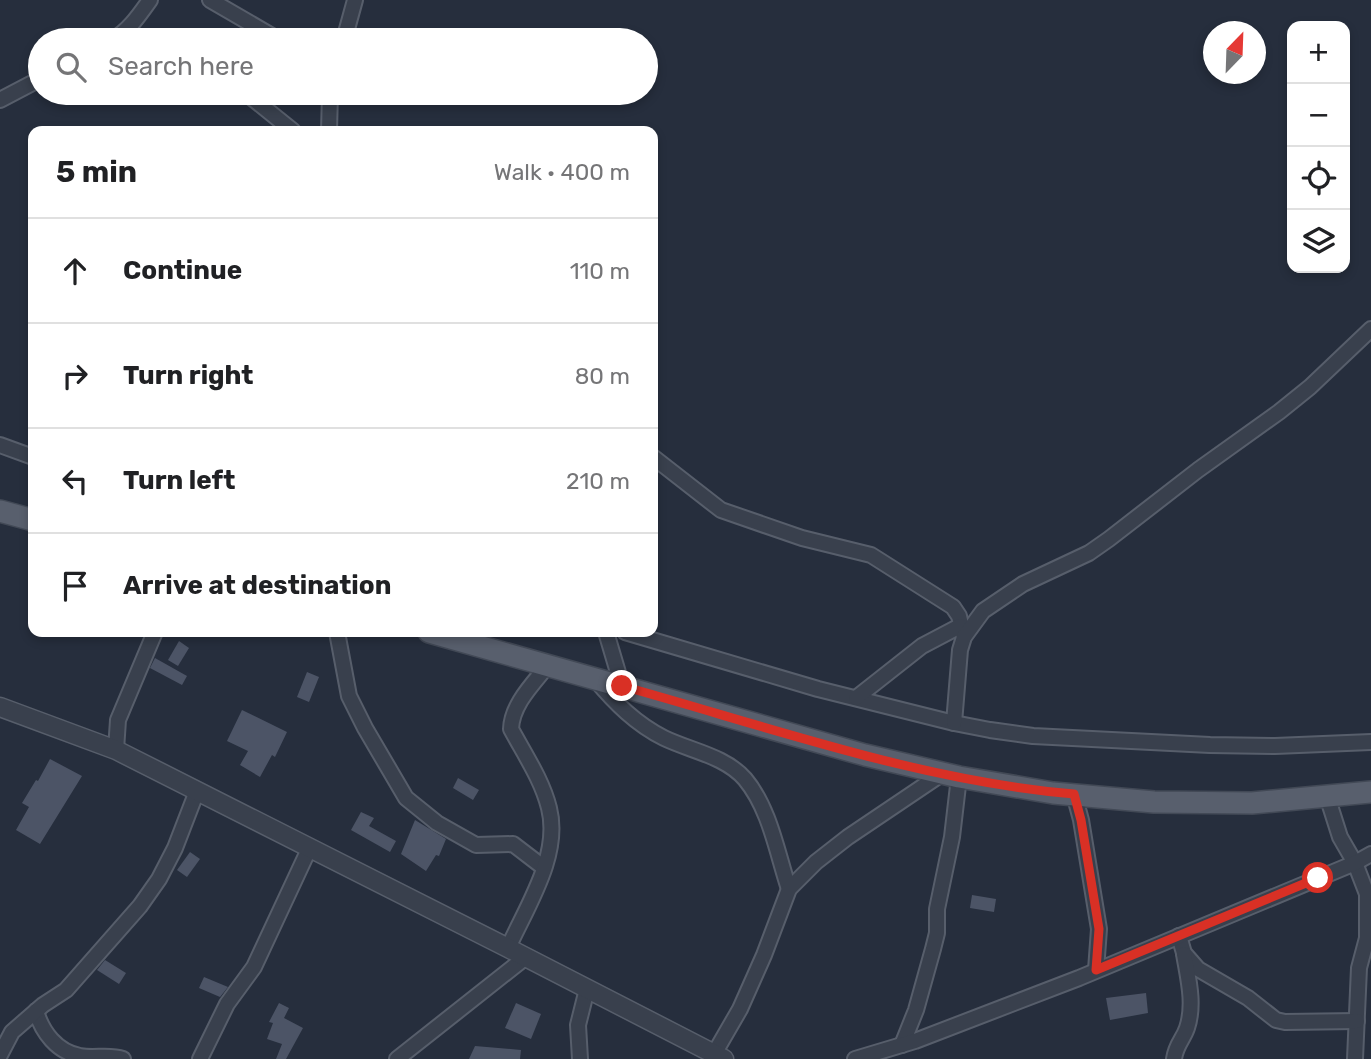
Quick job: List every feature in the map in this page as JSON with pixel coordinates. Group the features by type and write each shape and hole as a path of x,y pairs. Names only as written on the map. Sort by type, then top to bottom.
{"main road":[{"path":"0,511 28,519"},
{"path":"447,637 865,755 951,775 1074,794 1154,802 1252,803 1371,792"}],"street":[{"path":"128,28 150,0"},
{"path":"210,0 258,28"},
{"path":"347,28 355,0"},
{"path":"0,100 28,85"},
{"path":"261,105 287,126"},
{"path":"329,126 330,105"},
{"path":"856,698 922,646 962,631 1002,596 1047,571 1089,553 1279,412 1310,387 1371,329"},
{"path":"0,445 28,455"},
{"path":"658,461 721,510 772,529 872,555 953,607 959,616 962,631 954,723"},
{"path":"116,751 118,720 153,637"},
{"path":"338,637 349,696 406,798 437,823 470,842 482,846 513,844 543,867"},
{"path":"607,637 622,686"},
{"path":"642,637 954,723 1033,736 1210,745 1287,746 1371,742"},
{"path":"508,948 550,849 552,834 548,806 533,768 511,729 512,720 517,707 548,665"},
{"path":"594,678 622,710 644,726 664,738 714,757 744,778 763,808 789,889"},
{"path":"0,707 116,751 526,957 711,1056 745,998 789,889 816,862 848,837 951,775"},
{"path":"902,1045 935,941 937,909 952,837 951,775"},
{"path":"0,1055 12,1032 66,990 140,906 159,880 175,848 197,792"},
{"path":"1074,794 1098,919 1099,948 1096,970"},
{"path":"1328,796 1340,837 1355,863 1367,894 1367,939 1359,968 1355,1059"},
{"path":"200,1059 226,1003 254,967 310,847"},
{"path":"855,1059 902,1045 1096,970 1371,854"},
{"path":"1174,1059 1176,1045 1186,1030 1191,993 1179,936"},
{"path":"1184,953 1198,969 1248,998 1276,1020 1357,1021"},
{"path":"396,1058 526,957"},
{"path":"580,1059 578,1025 587,989"},
{"path":"36,1011 46,1036 61,1048 80,1056 123,1059"}],"building":[{"path":"179,641 189,648 178,666 168,660"},
{"path":"155,658 187,676 182,685 150,668"},
{"path":"307,672 319,677 309,702 297,697"},
{"path":"242,710 287,732 275,757 272,755 260,777 240,765 248,751 227,741"},
{"path":"50,759 82,776 40,844 16,830 29,807 22,803"},
{"path":"458,778 479,790 473,800 453,788"},
{"path":"361,812 374,818 369,826 396,841 390,852 351,830"},
{"path":"415,820 446,839 439,856 436,855 426,871 401,854"},
{"path":"190,852 200,859 187,877 177,870"},
{"path":"972,895 996,899 994,912 970,908"},
{"path":"105,960 126,973 119,984 97,970"},
{"path":"204,977 228,987 220,997 199,988"},
{"path":"1146,993 1148,1013 1110,1020 1106,998"},
{"path":"279,1003 289,1008 284,1018 303,1028 286,1059 276,1059 282,1044 267,1039 273,1023 269,1022"},
{"path":"516,1003 541,1014 531,1039 505,1028"},
{"path":"475,1046 521,1050 520,1059 469,1059"}],"route":[{"path":"622,686 865,755 959,777 1074,794 1081,820 1099,929 1096,970 1318,878"}]}
